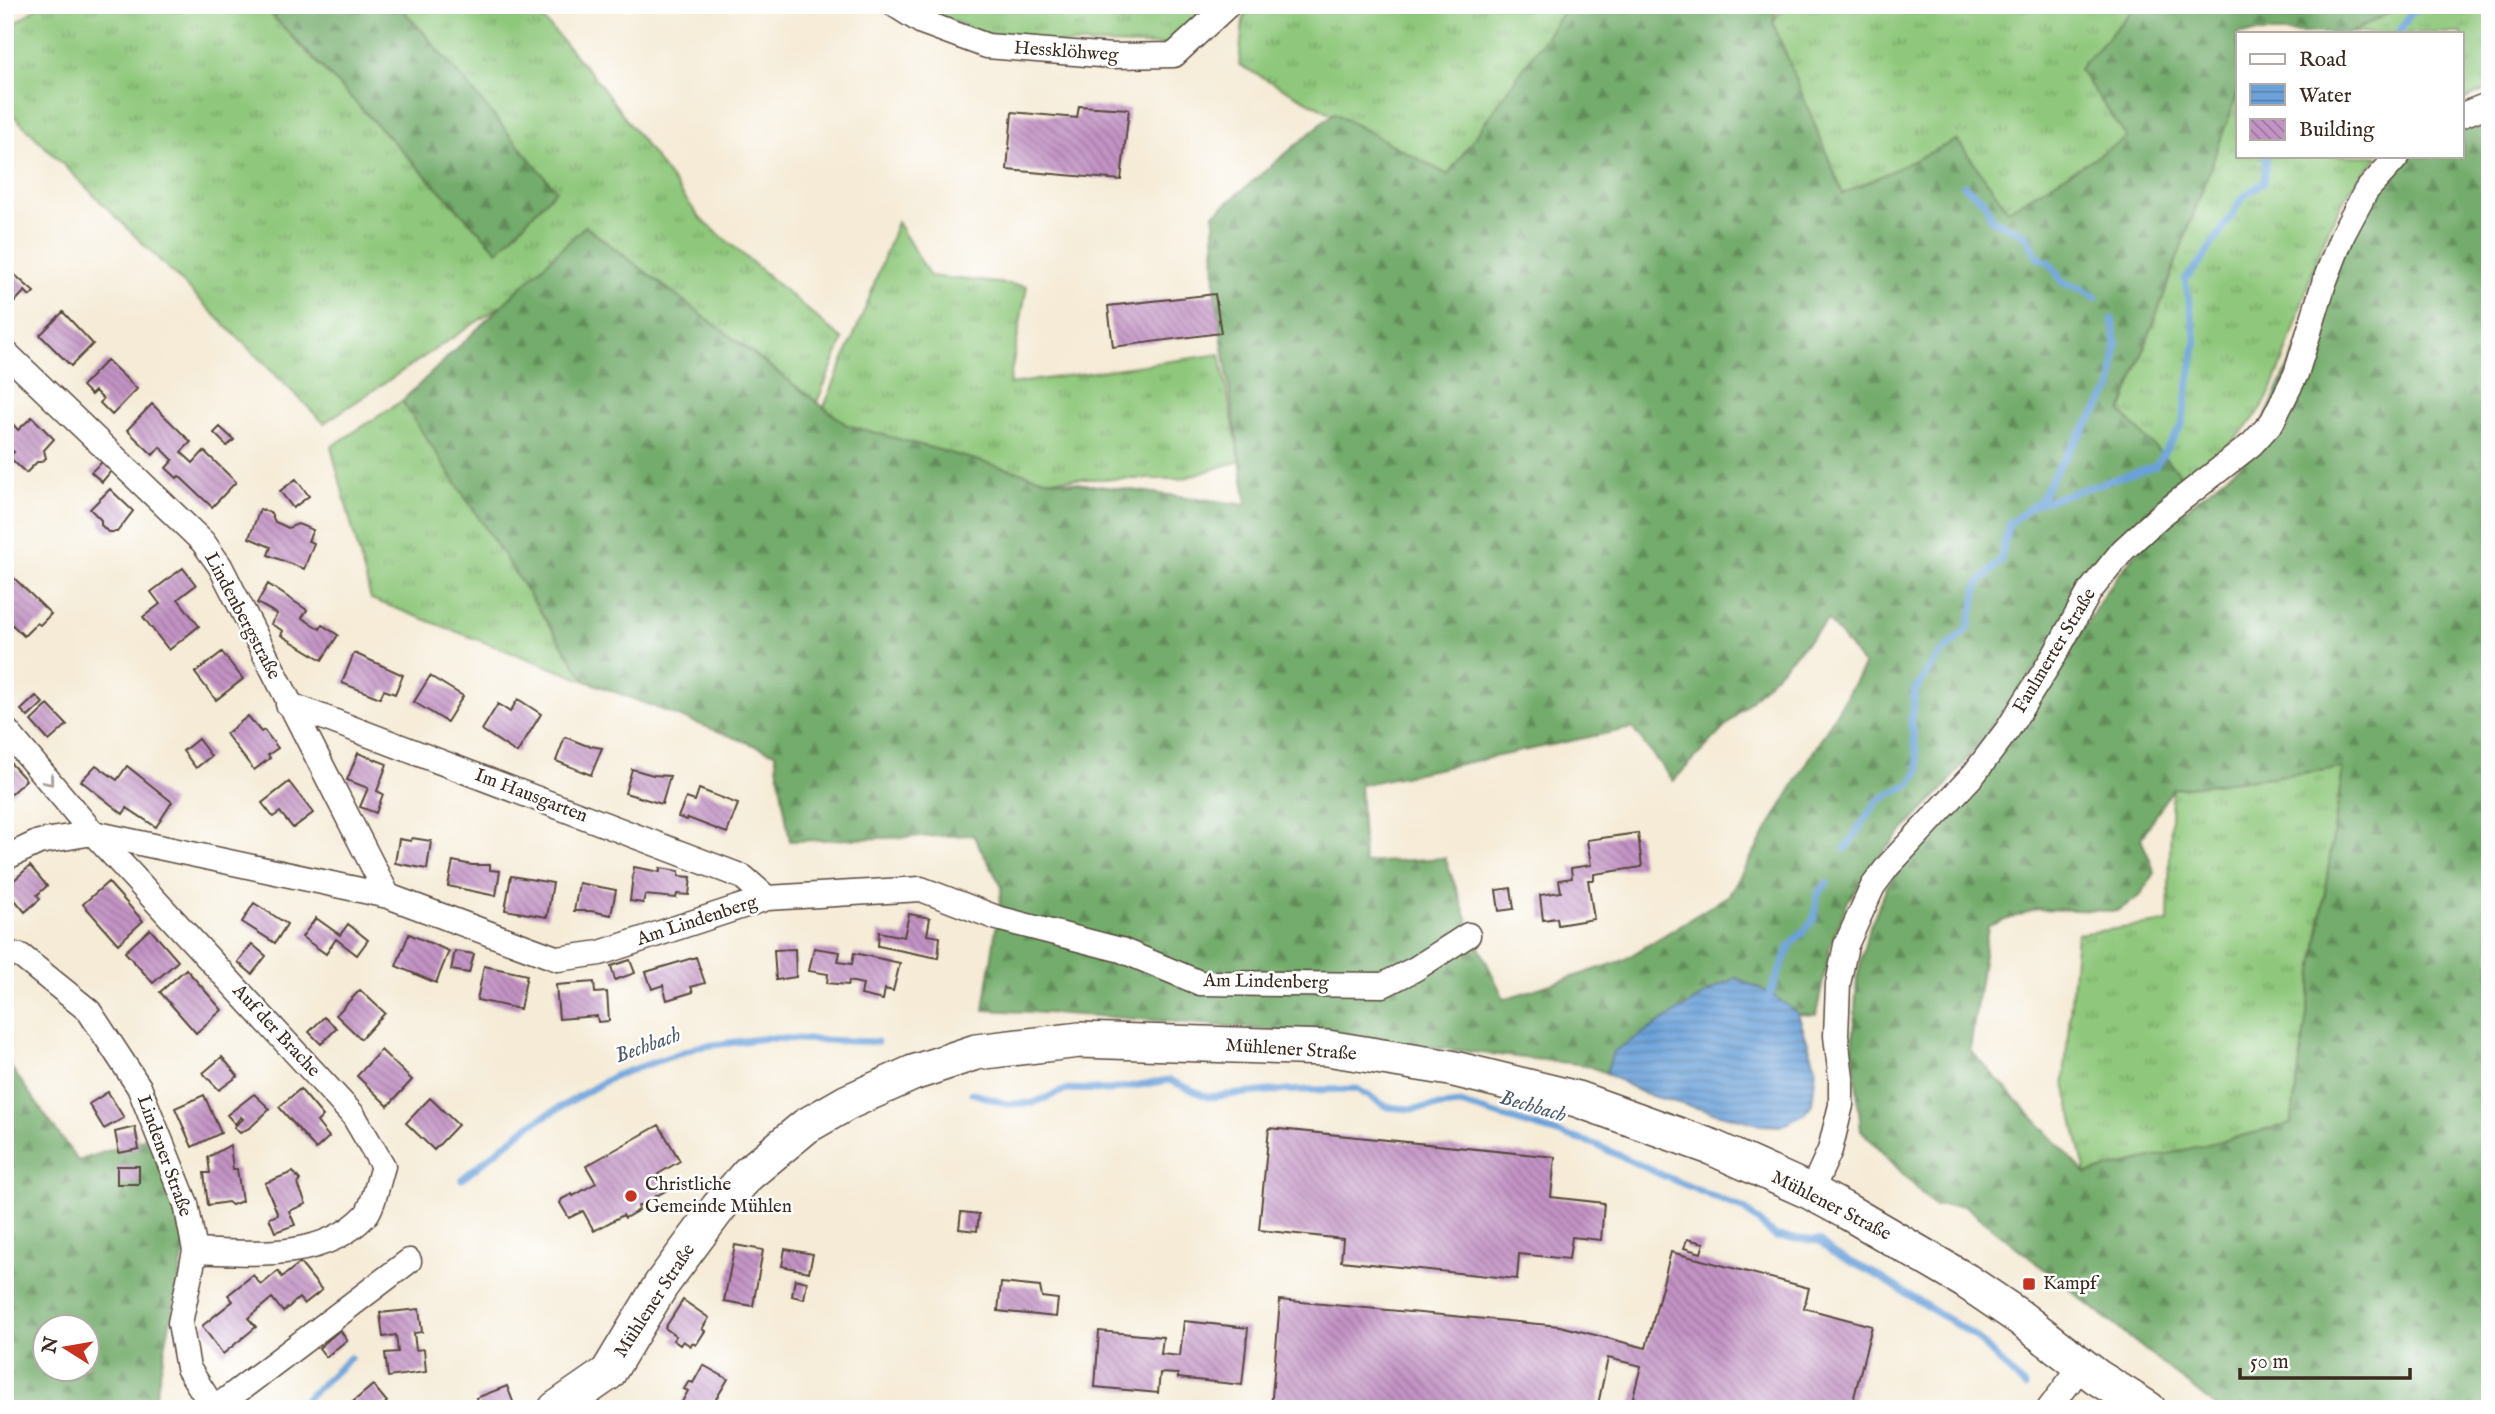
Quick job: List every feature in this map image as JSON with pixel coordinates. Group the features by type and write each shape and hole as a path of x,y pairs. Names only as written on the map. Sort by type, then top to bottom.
{"main road":[{"name":"Mühlener Straße","path":"559,1408 608,1373 661,1285 719,1207 748,1174 806,1126 848,1102 913,1073 976,1052 1080,1040 1313,1048 1450,1068 1577,1100 1711,1147 1811,1192 1894,1237 1966,1281 2090,1371 2148,1409"}],"street":[{"name":"Hessklöhweg","path":"895,5 922,22 987,46 1112,56 1174,55 1227,6"},
{"path":"2464,114 2490,104"},
{"name":"Faulmerter Straße","path":"1811,1192 1837,1130 1841,1105 1836,1036 1838,984 1846,945 1873,886 1888,866 1974,774 2008,729 2054,656 2090,591 2123,550 2160,516 2252,444 2272,422 2296,374 2324,283 2343,234 2366,191 2396,158"},
{"name":"Lindenbergstraße","path":"5,352 203,542 220,566 388,896"},
{"name":"Im Hausgarten","path":"288,704 743,877 767,898"},
{"name":"Auf der Brache","path":"5,729 93,833 354,1115 383,1166 367,1215 329,1242 269,1254 195,1251"},
{"name":"Am Lindenberg","path":"5,859 39,842 93,833 388,896 558,959 600,953 767,898 921,889 997,918 1121,950 1200,983 1383,985 1415,969 1468,935"},
{"name":"Lindener Straße","path":"5,953 21,956 89,1011 139,1087 186,1204 195,1251 180,1323 188,1368 214,1409"},
{"path":"214,1409 409,1261"},
{"path":"2049,1409 2090,1371"}],"green space":[{"path":"40,5 262,5 498,251 424,33 398,5 531,5 595,78 700,218 843,340 817,402 585,226 505,303 324,423 5,107 5,31"},
{"path":"262,5 398,5 556,190 498,251"},
{"path":"912,5 1221,5 1184,37 1164,45 1008,43"},
{"path":"1250,5 1568,5 1448,175 1239,65 1243,20"},
{"path":"1568,5 1777,5 1773,23 1843,194 1957,140 2008,210 2127,138 2079,69 2137,5 2404,5 2352,32 2236,32 2236,97 2121,412 2185,479 2141,517 2016,697 1945,787 1882,853 1848,901 1830,947 1816,1015 1798,1014 1770,993 1736,978 1614,1052 1606,1073 1586,1065 1285,1032 984,1010 1002,887 973,835 790,841 775,753 586,681 402,401 585,226 847,425 1045,479 1247,505 1215,294 1214,214 1334,113 1448,175","holes":["1828,620 1864,666 1729,895 1622,961 1504,999 1472,932 1445,858 1364,863 1360,785 1632,728 1673,781"]},
{"path":"1790,5 2137,5 2079,69 2128,138 2008,211 1957,140 1843,194 1773,23 1779,13"},
{"path":"2404,5 2490,5 2490,88 2464,100 2464,32 2352,32"},
{"path":"2236,97 2236,158 2378,158 2347,195 2334,218 2323,242 2271,391 2255,417 2237,437 2185,479 2121,412"},
{"path":"2490,112 2490,1409 2219,1409 1964,1205 1934,1206 1861,1130 1853,1049 1857,978 1868,931 1888,884 2047,688 2107,590 2147,540 2245,461 2356,220 2403,158 2464,158 2464,120","holes":["2343,768 2291,1124 2086,1174 1970,1050 1988,926 2037,909 2117,911 2139,897 2155,873 2141,838 2172,789"]},
{"path":"897,222 930,276 1027,286 1009,384 1220,354 1240,461 1181,479 1045,479 847,425 824,407 867,304"},
{"path":"402,401 586,681 371,599 331,447"},
{"path":"2343,768 2291,1124 2086,1174 2064,1080 2077,934 2168,922 2172,789"},
{"path":"5,1059 78,1161 149,1137 187,1237 153,1409 5,1409"}],"water":[{"path":"1736,978 1770,993 1798,1014 1816,1067 1812,1104 1804,1114 1780,1126 1762,1125 1644,1094 1606,1073 1613,1052"}],"building":[{"path":"1079,106 1129,109 1121,180 1007,170 1012,112 1077,118"},
{"path":"5,266 34,292 30,296 25,291 7,310"},
{"path":"1215,294 1221,333 1113,347 1108,306"},
{"path":"63,312 93,344 71,366 40,335"},
{"path":"107,360 137,389 112,415 100,403 103,399 95,391 91,395 82,386"},
{"path":"152,404 191,442 181,452 193,463 204,451 236,482 212,507 179,476 177,478 166,468 173,460 160,447 153,455 127,430"},
{"path":"5,415 18,430 32,417 54,439 44,450 46,458 37,462 26,473 9,457 14,452 5,444"},
{"path":"220,427 234,440 227,446 214,433"},
{"path":"102,462 112,470 102,482 91,472"},
{"path":"296,479 309,496 293,508 280,491"},
{"path":"110,489 133,511 117,532 108,532 90,509"},
{"path":"260,509 271,513 275,522 288,528 298,524 313,530 308,541 314,543 304,569 268,555 271,547 249,538"},
{"path":"183,568 196,585 178,599 199,626 169,650 143,617 160,604 151,592"},
{"path":"12,576 51,614 24,636 5,618 5,583"},
{"path":"268,584 307,610 302,618 320,629 322,625 338,635 322,660 281,635 283,631 271,624 277,614 257,603"},
{"path":"222,652 243,679 216,700 195,673"},
{"path":"354,653 403,675 395,694 384,690 380,698 342,683"},
{"path":"430,676 463,696 447,722 414,702"},
{"path":"36,696 43,703 28,717 21,710"},
{"path":"518,699 541,714 517,753 482,730 498,704 510,712"},
{"path":"48,705 67,725 49,741 31,721"},
{"path":"248,716 278,748 254,770 226,734"},
{"path":"565,737 602,748 591,775 556,761"},
{"path":"198,739 211,756 196,768 183,751"},
{"path":"358,753 387,764 377,791 383,794 376,813 360,807 368,788 347,780"},
{"path":"5,757 26,780 5,799"},
{"path":"96,765 117,780 127,766 172,802 156,827 127,808 123,814 81,781"},
{"path":"632,769 670,776 662,804 625,793"},
{"path":"289,782 313,813 293,828 280,812 273,817 262,803"},
{"path":"699,789 738,804 727,833 688,818 678,817 686,798 695,801"},
{"path":"1638,833 1642,867 1594,874 1594,880 1588,880 1594,919 1558,925 1557,918 1543,920 1540,895 1561,892 1559,880 1572,878 1571,868 1591,865 1587,840"},
{"path":"412,838 431,841 427,869 395,863 399,839 411,841"},
{"path":"453,861 490,865 490,870 500,871 496,896 448,886"},
{"path":"30,866 47,886 37,895 40,899 25,912 5,888"},
{"path":"634,867 660,872 660,868 679,871 679,876 691,877 689,895 677,894 676,898 645,895 643,903 630,901"},
{"path":"511,876 553,883 547,917 505,910"},
{"path":"108,882 143,921 118,944 83,904"},
{"path":"579,883 616,890 611,915 574,911"},
{"path":"1511,888 1514,909 1499,911 1496,890"},
{"path":"254,903 287,924 275,943 242,922"},
{"path":"909,914 930,918 927,935 940,937 938,958 878,946 879,932 904,937"},
{"path":"316,918 340,935 348,924 368,940 357,955 336,939 326,954 302,937"},
{"path":"150,929 178,961 153,983 125,952"},
{"path":"409,934 449,951 436,983 396,966"},
{"path":"252,944 266,956 252,974 238,962"},
{"path":"814,948 840,952 838,962 852,964 854,953 900,963 893,991 885,989 883,1000 861,995 863,984 849,981 848,985 827,983 828,974 809,971"},
{"path":"795,949 796,977 776,980 774,950"},
{"path":"455,951 474,954 469,973 451,970"},
{"path":"696,957 705,983 691,987 693,992 667,1000 663,985 652,989 646,972"},
{"path":"630,960 635,973 615,980 611,966"},
{"path":"484,966 527,975 520,1009 477,1000"},
{"path":"186,969 222,1010 196,1033 160,992"},
{"path":"594,982 595,993 607,992 609,1021 598,1022 597,1016 559,1019 556,985"},
{"path":"360,990 385,1013 361,1039 336,1015"},
{"path":"324,1017 337,1028 321,1044 309,1032"},
{"path":"381,1050 412,1080 388,1106 357,1076"},
{"path":"222,1057 238,1076 219,1090 203,1073"},
{"path":"300,1089 323,1116 317,1122 329,1137 316,1149 279,1107"},
{"path":"108,1092 124,1118 104,1129 89,1104"},
{"path":"254,1094 270,1109 251,1127 240,1133 234,1127 243,1119 241,1117 235,1124 227,1115"},
{"path":"204,1095 221,1133 192,1147 175,1108"},
{"path":"430,1098 458,1125 434,1150 406,1123"},
{"path":"659,1125 680,1161 658,1174 667,1190 638,1206 639,1210 625,1218 623,1215 594,1231 583,1211 569,1218 560,1203 562,1199 596,1183 586,1166"},
{"path":"135,1127 139,1149 119,1153 115,1132"},
{"path":"1269,1128 1555,1157 1551,1197 1604,1203 1601,1240 1572,1237 1569,1259 1519,1254 1517,1279 1341,1261 1343,1239 1259,1230"},
{"path":"230,1145 242,1201 232,1205 228,1202 208,1205 204,1173 210,1173 208,1157"},
{"path":"117,1166 139,1166 139,1184 117,1184"},
{"path":"293,1172 300,1180 298,1184 306,1204 289,1211 295,1225 275,1232 269,1218 278,1215 265,1183"},
{"path":"961,1212 979,1214 977,1231 959,1229"},
{"path":"1687,1239 1704,1243 1701,1253 1684,1248"},
{"path":"735,1245 763,1250 753,1306 724,1301"},
{"path":"785,1249 813,1254 809,1272 782,1266"},
{"path":"1671,1252 1809,1288 1804,1308 1872,1326 1851,1409 1630,1409 1641,1366 1608,1358 1597,1409 1271,1409 1280,1300 1560,1326 1646,1348"},
{"path":"300,1263 322,1290 304,1304 299,1298 283,1312 272,1298 248,1318 256,1327 223,1354 202,1326 233,1301 228,1295 253,1275 261,1285 278,1271 282,1277"},
{"path":"795,1279 807,1282 804,1299 792,1296"},
{"path":"1001,1283 1040,1287 1042,1297 1058,1299 1056,1317 998,1311"},
{"path":"683,1300 709,1318 696,1345 692,1343 691,1346 683,1341 680,1345 673,1340 676,1336 665,1328"},
{"path":"419,1309 422,1332 414,1333 416,1350 424,1349 426,1372 388,1377 385,1353 398,1352 396,1335 383,1337 380,1313"},
{"path":"1184,1321 1248,1328 1242,1385 1178,1378 1178,1374 1160,1373 1158,1393 1095,1387 1099,1331 1163,1337 1161,1354 1180,1356"},
{"path":"340,1330 347,1340 326,1357 319,1348"},
{"path":"703,1365 728,1379 710,1409 678,1409 688,1391 684,1389 689,1381 693,1383"},
{"path":"373,1385 387,1402 379,1409 350,1409 348,1406"},
{"path":"507,1386 515,1407 481,1409 476,1398"}],"waterway":[{"path":"2400,32 2411,12 2430,5"},
{"path":"1845,849 1877,801 1911,783 1919,771 1911,722 1915,691 1936,659 1968,628 1979,583 2000,562 2009,524 2033,505 2155,466 2182,425 2196,341 2185,279 2200,263 2245,195 2264,182 2266,158"},
{"path":"1964,185 1986,203 1991,219 2026,235 2038,258 2049,262 2063,283 2082,289 2096,298"},
{"path":"2038,503 2057,469 2112,388 2116,343 2112,319"},
{"path":"1767,1001 1790,946 1814,919 1818,893 1827,883"},
{"name":"Bechbach","path":"462,1179 528,1126 614,1076 698,1047 767,1038 877,1042"},
{"name":"Bechbach","path":"972,1093 1007,1104 1033,1103 1068,1089 1109,1090 1169,1080 1208,1097 1268,1091 1357,1089 1387,1107 1412,1109 1460,1104 1594,1144 1745,1210 1776,1237 1819,1241 1833,1253 1877,1275 1976,1337 2025,1387"},
{"name":"Bechbach","path":"295,1409 350,1358"}],"place":[{"name":"Christliche Gemeinde Mühlen","path":"631,1196"},
{"name":"Kampf","path":"2029,1284"}]}
